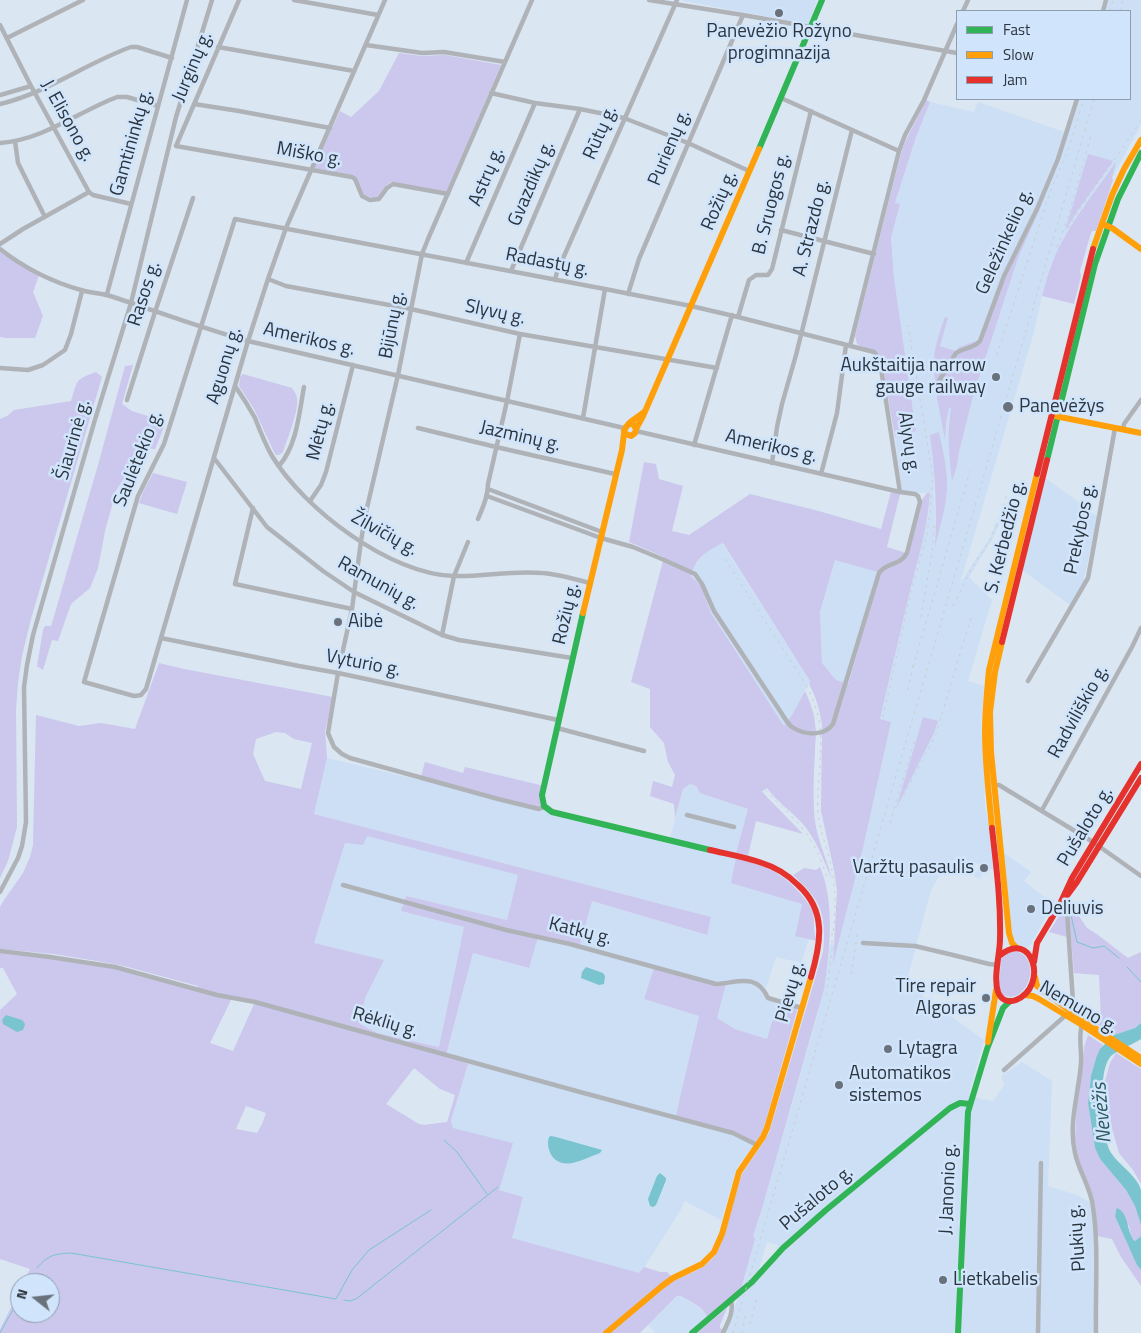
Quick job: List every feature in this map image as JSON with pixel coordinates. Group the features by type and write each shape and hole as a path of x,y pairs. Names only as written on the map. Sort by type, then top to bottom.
{"main road":[{"name":"Rožių g.","path":"622,450 641,421 822,0"},
{"name":"S. Kerbedžio g.","path":"1016,947 1012,943 1009,933 984,741 984,709 989,670 1028,526 1055,416 1087,269 1118,182 1141,140"},
{"name":"S. Kerbedžio g.","path":"1104,225 1141,153"},
{"path":"1104,225 1112,228 1141,249"},
{"name":"Rožių g.","path":"544,807 541,799 558,720 626,428 644,412"},
{"path":"1055,416 1141,433"},
{"path":"634,426 635,432 627,435 626,428 634,426"},
{"name":"S. Kerbedžio g.","path":"1000,956 1000,907 990,732 992,687 1012,587"},
{"name":"Pušaloto g.","path":"1024,951 1031,949 1037,943 1059,906 1077,882 1141,764"},
{"name":"Pušaloto g.","path":"1059,906 1072,878 1141,778"},
{"name":"Pievų g.","path":"544,807 552,812 760,862 778,869 798,885 814,905 817,911 819,927 820,946 767,1128 740,1172 719,1243 712,1256 702,1264 662,1286 606,1333"},
{"name":"Pušaloto g.","path":"1034,964 1037,943"},
{"path":"1016,947 1024,951 1034,964 1031,986 1024,994 1010,1001 1004,1000 1000,996 997,986 1000,956 1007,949 1016,947"},
{"name":"Nemuno g.","path":"1034,975 1035,982 1039,987 1083,1023 1141,1064"},
{"name":"J. Janonio g.","path":"987,1049 997,986"},
{"name":"Nemuno g.","path":"1024,994 1033,996 1083,1023 1141,1058"},
{"name":"J. Janonio g.","path":"958,1333 970,1104 1000,1015 1003,1008 1010,1001"},
{"name":"Pušaloto g.","path":"692,1333 752,1282 783,1248 950,1108 961,1102 970,1104"}],"street":[{"path":"7,38 83,0"},
{"name":"Gamtininkų g.","path":"107,294 187,0"},
{"name":"Šiaurinė g.","path":"0,892 18,858 25,834 24,687 33,635 94,423 131,303 176,117 212,0"},
{"name":"Jurginų g.","path":"176,146 239,0"},
{"path":"294,0 378,15"},
{"name":"Aguonų g.","path":"84,682 134,696 141,695 146,689 268,279 286,228 385,0"},
{"name":"Bijūnų g.","path":"532,0 422,254 398,375 370,495 361,541 352,609 338,673 328,733 334,746 342,754 350,758 498,799 539,809 544,807"},
{"path":"650,0 676,2 956,53"},
{"name":"Rūtų g.","path":"555,280 676,2"},
{"name":"Purienų g.","path":"628,294 639,259 743,15"},
{"name":"J. Elisono g.","path":"0,25 89,192"},
{"path":"821,474 837,412 848,346 874,254 899,151 905,135 924,100 956,26"},
{"path":"366,45 422,53 444,52 505,62"},
{"path":"0,104 35,93 131,47 137,47 172,58"},
{"path":"218,47 354,71"},
{"path":"0,95 31,86"},
{"path":"491,92 536,103 624,118 688,143 749,171"},
{"path":"0,143 25,139 54,128 117,97 127,97 158,106"},
{"path":"780,98 899,151"},
{"name":"Geležinkelio g.","path":"939,381 956,353 975,346 980,341 1004,276 1058,159 1077,100"},
{"name":"Astrų g.","path":"466,263 536,103"},
{"path":"194,104 330,128"},
{"name":"Gvazdikų g.","path":"511,271 580,109"},
{"name":"B. Sruogos g.","path":"738,317 749,280 756,275 768,275 772,269 811,112"},
{"name":"A. Strazdo g.","path":"772,463 779,417 852,130"},
{"path":"15,141 18,163 45,217"},
{"name":"Miško g.","path":"176,146 352,177 355,179 362,196 370,200 379,200 387,188 393,184 448,194"},
{"path":"0,244 89,192 93,195 130,204"},
{"name":"Rasos g.","path":"127,400 194,198"},
{"name":"Radastų g.","path":"235,219 691,306 848,346"},
{"name":"Saulėtekio g.","path":"84,682 138,496 164,444 235,219"},
{"path":"781,230 874,254"},
{"name":"Amerikos g.","path":"0,248 13,259 53,280 82,291 107,294 200,328 248,341 626,428"},
{"name":"Slyvų g.","path":"268,279 286,286 411,309 520,334 717,368"},
{"path":"583,418 605,289"},
{"path":"0,368 28,370 43,365 64,350 71,334 82,291"},
{"path":"694,444 732,315"},
{"path":"478,518 488,489 520,334"},
{"name":"Alyvų g.","path":"602,535 695,574 702,584 714,610 789,724 805,733 813,734 827,731 833,724 879,573 884,568 899,562 907,553 920,502 915,494 900,492 879,358 871,351 848,346"},
{"name":"Mėtų g.","path":"310,501 321,485 326,472 353,365"},
{"name":"Žilvičių g.","path":"235,386 247,404 272,455 288,479 335,524 361,541 403,564 429,572 454,576 525,572 544,573 590,583"},
{"path":"279,466 286,458 293,440 304,387"},
{"path":"1119,429 1141,400"},
{"name":"Jazminų g.","path":"418,428 616,474"},
{"name":"Prekybos g.","path":"1028,681 1088,578 1119,429"},
{"name":"Amerikos g.","path":"635,432 900,492"},
{"name":"Ramunių g.","path":"214,458 267,527 354,592 442,635 469,643 572,658"},
{"path":"488,489 602,535"},
{"path":"486,496 602,535"},
{"path":"253,508 234,584 352,609"},
{"path":"442,635 454,576 468,542"},
{"name":"Radviliškio g.","path":"1042,810 1132,648 1141,628"},
{"name":"Vyturio g.","path":"161,638 338,673 558,720"},
{"path":"557,728 644,751"},
{"path":"994,785 999,785 1097,844 1141,876"},
{"path":"687,815 734,826"},
{"name":"Katkų g.","path":"343,885 506,930 570,944 716,984 726,984 742,980 749,981 760,986 768,998 802,1008"},
{"name":"Pušaloto g.","path":"1066,896 1073,1002"},
{"path":"863,943 915,946 998,965"},
{"name":"Rėklių g.","path":"0,951 115,967 217,995 256,1002 733,1133 758,1145"},
{"path":"1004,1070 1066,1015"},
{"name":"Plukių g.","path":"1083,1023 1080,1030 1081,1060 1075,1101 1073,1141 1074,1152 1088,1187 1093,1206 1096,1238 1096,1333"},
{"path":"1038,1333 1041,1163"},
{"path":"960,1277 1039,1280"},
{"path":"723,1333 732,1312 732,1300"}],"shaded area":[{"name":"Panevėžio Rožyno progimnazija","path":"684,0 817,0 808,24"},
{"path":"1107,0 1141,0 1141,125 1112,178 1115,164 1078,214 1050,267 1033,335 960,583 990,538 996,522 1000,523 969,577 992,600 968,681 984,686 981,725 984,795 986,813 989,820 994,869 986,869 979,879 974,876 981,865 976,863 947,863 931,890 906,984 984,1040 969,1093 979,1099 993,1101 1004,1085 1001,1076 1022,1062 1052,1081 1048,1186 1077,1195 1094,1205 1097,1333 725,1333 738,1298 771,1266 778,1245 767,1242 757,1275 741,1289 755,1239 753,1236 817,1016 830,944 835,945 834,960 863,848 891,722 880,719 929,512 930,493 914,493 902,489 895,437 916,431 894,278 891,238 900,205 895,203 916,137 930,102 974,112 978,102 1067,133 1078,100 1131,100 1131,10 1104,10","holes":["1088,154 1078,210 1066,229","1037,213 1018,258 973,396 957,466 949,422 952,408 949,407 945,437 934,376 934,362 948,318 940,346 956,351 959,347 979,340 1006,277","939,433 946,469 947,489 946,501 935,543 934,469 930,435","923,717 937,721 934,733 898,805"]},
{"path":"399,53 421,56 445,55 501,65 446,192 391,182 380,196 373,198 362,194 353,175 314,168 340,111 351,117 379,91"},
{"path":"926,100 930,102 916,137 895,203 900,204 891,238 894,278 916,431 895,437 881,358 857,344 855,336 901,153"},
{"path":"1088,154 1113,161 1065,231"},
{"path":"1116,162 1113,180 1096,231 1092,231 1090,236 1080,271 1081,276 1074,304 1042,296 1051,266 1064,239 1080,212"},
{"path":"1046,195 1018,258 973,396 952,481 949,444 951,408 949,408 946,424 945,440 934,371 934,356 939,333 945,317 948,318 940,346 956,351 959,347 979,340 1006,277"},
{"path":"0,252 39,275 33,292 43,316 35,338 0,337"},
{"path":"133,365 122,404 132,411 166,422 155,449 143,449 116,491 105,531 98,568 90,588 71,604 58,641 52,640 43,670 37,666 43,630 45,626 51,626 52,623 125,366"},
{"path":"96,372 102,377 31,619 22,656 16,710 17,827 8,861 0,878 0,419 14,410 71,401 80,379"},
{"path":"243,374 292,388 296,395 295,417 283,452 279,455 276,455 274,452 254,409 239,386 240,377"},
{"path":"939,432 944,453 947,490 935,547 935,491 930,435"},
{"path":"644,462 656,464 659,479 683,486 672,531 689,535 750,494 881,529 891,492 900,494 887,547 909,554 921,501 927,493 930,493 922,542 880,719 891,722 863,848 833,964 837,890 821,811 822,725 814,694 809,684 810,681 723,543 702,556 695,565 691,576 701,586 711,613 784,726 805,691 809,699 816,731 815,818 818,836 832,879 808,830 767,788 762,791 765,795 803,834 756,821 748,856 736,853 748,809 700,793 696,786 690,784 683,789 675,818 674,804 650,796 653,781 672,787 675,775 668,762 664,743 650,727 650,689 631,682 664,557 629,542","holes":["835,560 881,573 848,684 836,680 822,663 820,612"]},
{"path":"153,473 187,482 177,514 139,503"},
{"path":"1045,478 1080,503 1079,507 1098,516 1083,583 1070,605 1022,570"},
{"path":"722,543 810,681 784,726 711,613 701,586 691,576 693,568 706,552"},
{"path":"835,560 881,573 848,684 836,680 822,663 820,612"},
{"path":"159,663 333,697 325,732 327,758 314,814 711,917 707,935 592,901 579,947 538,937 529,968 473,953 446,1055 468,1064 451,1121 453,1128 513,1143 499,1190 523,1197 512,1238 639,1273 644,1267 667,1272 673,1278 688,1275 712,1259 721,1244 742,1174 769,1133 823,952 824,927 820,908 809,891 793,875 804,868 816,870 820,867 828,896 830,927 824,989 753,1236 755,1239 741,1289 707,1317 703,1310 696,1305 681,1296 677,1296 640,1333 0,1333 0,1329 10,1310 10,1323 60,1323 60,1273 28,1273 30,1269 0,1259 0,1010 17,994 3,968 0,968 0,952 115,967 197,989 198,986 124,966 54,954 0,949 0,907 23,873 33,845 36,715 79,726 101,723 135,729","holes":["276,732 285,733 294,739 312,743 301,789 265,781 253,754 256,739","367,836 518,875 507,920 406,896 401,911 464,927 439,1047 377,1033 360,1024 365,998 384,960 314,943 345,843 363,845","232,998 255,1002 233,1051 210,1043","414,1068 440,1089 455,1095 447,1122 419,1124 386,1104","246,1106 266,1113 257,1133 236,1129"]},
{"path":"923,717 938,721 934,733 896,809"},
{"path":"327,758 541,809 669,842 683,789 689,784 696,786 700,793 748,809 736,858 765,892 802,904 795,935 809,939 801,963 776,957 765,991 768,998 778,1001 767,1039 735,1029 717,1018 726,984 644,999 699,1016 675,1119 730,1134 754,1145 737,1167 721,1220 685,1201 640,1274 511,1238 523,1197 499,1190 453,1128 451,1122 468,1064 446,1055 473,953 528,968 538,937 592,901 706,935 711,917 314,814"},
{"path":"425,762 463,773 465,767 544,786 541,809 420,780"},
{"path":"367,835 518,875 507,920 406,896 401,911 464,927 439,1047 377,1033 360,1024 365,998 383,960 314,943 345,843"},
{"path":"1003,852 1031,872 1024,881 1043,896 1055,900 1029,947 1017,944 1013,940"},
{"path":"736,858 775,872 797,890 812,910 817,941 795,936 802,904 731,883"},
{"path":"1070,899 1076,905 1076,912 1087,928 1128,958 1141,952 1141,1023 1135,1028 1114,1035 1097,1024 1101,1018 1099,975 1074,973 1071,938 1049,932"},
{"path":"1011,951 1021,953 1027,960 1030,968 1030,978 1026,986 1020,993 1012,997 1003,995 999,987 1001,960 1004,955"},
{"path":"654,968 716,984 726,984 717,1018 735,1029 767,1039 778,1001 798,1007 764,1127 754,1145 730,1134 675,1119 699,1016 644,999"},
{"path":"1088,1035 1103,1045 1096,1058 1091,1077 1088,1103 1095,1148 1100,1159 1126,1190 1135,1206 1141,1225 1141,1236 1135,1241 1131,1236 1129,1226 1117,1209 1115,1215 1141,1270 1141,1286 1121,1257 1112,1239 1097,1236 1094,1205 1079,1164 1075,1142 1077,1101 1084,1047"},
{"path":"1116,1053 1141,1069 1141,1184 1133,1170 1119,1153 1106,1108 1105,1081 1110,1063"},
{"path":"678,1296 698,1307 707,1317 688,1333 655,1333 648,1325"},
{"path":"727,1308 720,1325 720,1328 726,1331 725,1333 697,1333"}],"water":[{"path":"586,967 603,973 605,976 604,984 599,985 581,978 582,972"},
{"path":"6,1015 22,1020 25,1024 23,1030 17,1032 3,1024 2,1020"},
{"path":"1141,1023 1141,1039 1113,1054 1107,1063 1102,1088 1102,1102 1105,1131 1110,1151 1135,1179 1141,1190 1141,1225 1135,1206 1126,1190 1100,1159 1095,1148 1088,1103 1091,1076 1100,1049 1114,1035 1135,1028"},
{"path":"549,1137 602,1150 600,1153 575,1162 562,1163 552,1156 548,1146"},
{"path":"660,1173 666,1180 656,1205 653,1207 650,1206 648,1199"},
{"path":"1117,1208 1126,1219 1132,1238 1135,1241 1141,1236 1141,1270 1115,1216"}],"waterway":[{"path":"1069,906 1077,942 1093,948 1104,946 1119,958"},
{"path":"1127,967 1141,982"},
{"path":"444,1140 457,1152 487,1194"},
{"path":"344,1300 356,1299 498,1187"},
{"path":"37,1268 52,1256 71,1253 336,1299 352,1270 369,1250 431,1210"},
{"path":"0,1333 10,1315"}],"railway":[{"path":"1110,10 1113,0"},
{"path":"1120,10 1123,0"},
{"path":"997,355 1050,192 1068,150 1084,100"},
{"path":"733,1333 1094,100"},
{"path":"1068,228 1141,120"},
{"path":"1057,247 1067,221 1091,135"},
{"path":"883,717 911,591 927,534 932,493 932,472 908,325"},
{"path":"913,667 970,471"},
{"path":"953,606 974,564 991,538 1007,495"},
{"path":"921,617 933,547 934,525"},
{"path":"725,559 803,680 817,712 821,736 818,812 833,879 835,906 833,933"},
{"path":"904,795 936,734 972,614"},
{"path":"908,690 914,661"},
{"path":"718,713 760,784 800,825 813,843 828,881"},
{"path":"890,823 915,739"},
{"path":"826,995 832,952 832,928"},
{"path":"851,974 858,930"},
{"path":"750,1324 757,1297"},
{"path":"742,1333 746,1312"}],"traffic: fast":[{"path":"759,149 822,0"},
{"path":"1047,460 1095,264 1118,199 1141,153"},
{"path":"583,613 542,795 544,806 552,812 710,850"},
{"path":"958,1333 968,1112 987,1049 1003,1008 1010,1001"},
{"path":"692,1333 752,1282 783,1248 826,1210 950,1108 960,1103 970,1104"}],"traffic: slow":[{"path":"1093,249 1112,195 1124,169 1141,140"},
{"path":"636,429 759,149"},
{"path":"1105,225 1141,249"},
{"path":"629,424 633,424 636,429 635,433 631,436 626,434 625,428 630,423 644,412"},
{"path":"1055,416 1141,433"},
{"path":"583,613 622,450 624,433"},
{"path":"992,828 985,744 989,670 1037,474"},
{"path":"1002,642 995,672 990,712 991,752 1009,933 1012,943 1016,947"},
{"path":"606,1333 662,1286 673,1278 702,1264 714,1252 722,1234 739,1172 767,1128 811,977"},
{"path":"1035,977 1037,986 1043,991 1084,1021 1141,1058"},
{"path":"988,1042 996,990"},
{"path":"1025,995 1039,999 1141,1064"}],"traffic: jam":[{"path":"1037,474 1093,249"},
{"path":"1002,642 1047,460"},
{"path":"1034,962 1037,943 1059,906 1072,878 1141,764"},
{"path":"1066,897 1141,778"},
{"path":"992,828 1000,911 1000,939 996,973 997,986 999,995 1003,999 1008,1001 1016,1000 1026,993 1032,984 1033,962 1028,954 1021,949 1011,949 999,956"},
{"path":"710,850 749,859 772,867 790,878 807,895 814,906 819,928 819,940 811,977"}],"place":[{"name":"Panevėžio Rožyno progimnazija","path":"779,13"},
{"name":"Aukštaitija narrow gauge railway","path":"996,377"},
{"name":"Panevėžys","path":"1008,407"},
{"name":"Aibė","path":"338,622"},
{"name":"Varžtų pasaulis","path":"984,868"},
{"name":"Deliuvis","path":"1031,909"},
{"name":"Tire repair Algoras","path":"986,998"},
{"name":"Lytagra","path":"888,1049"},
{"name":"Automatikos sistemos","path":"839,1085"},
{"name":"Lietkabelis","path":"943,1280"}],"water label":[{"name":"Nevėžis","path":"1103,1113"}]}
